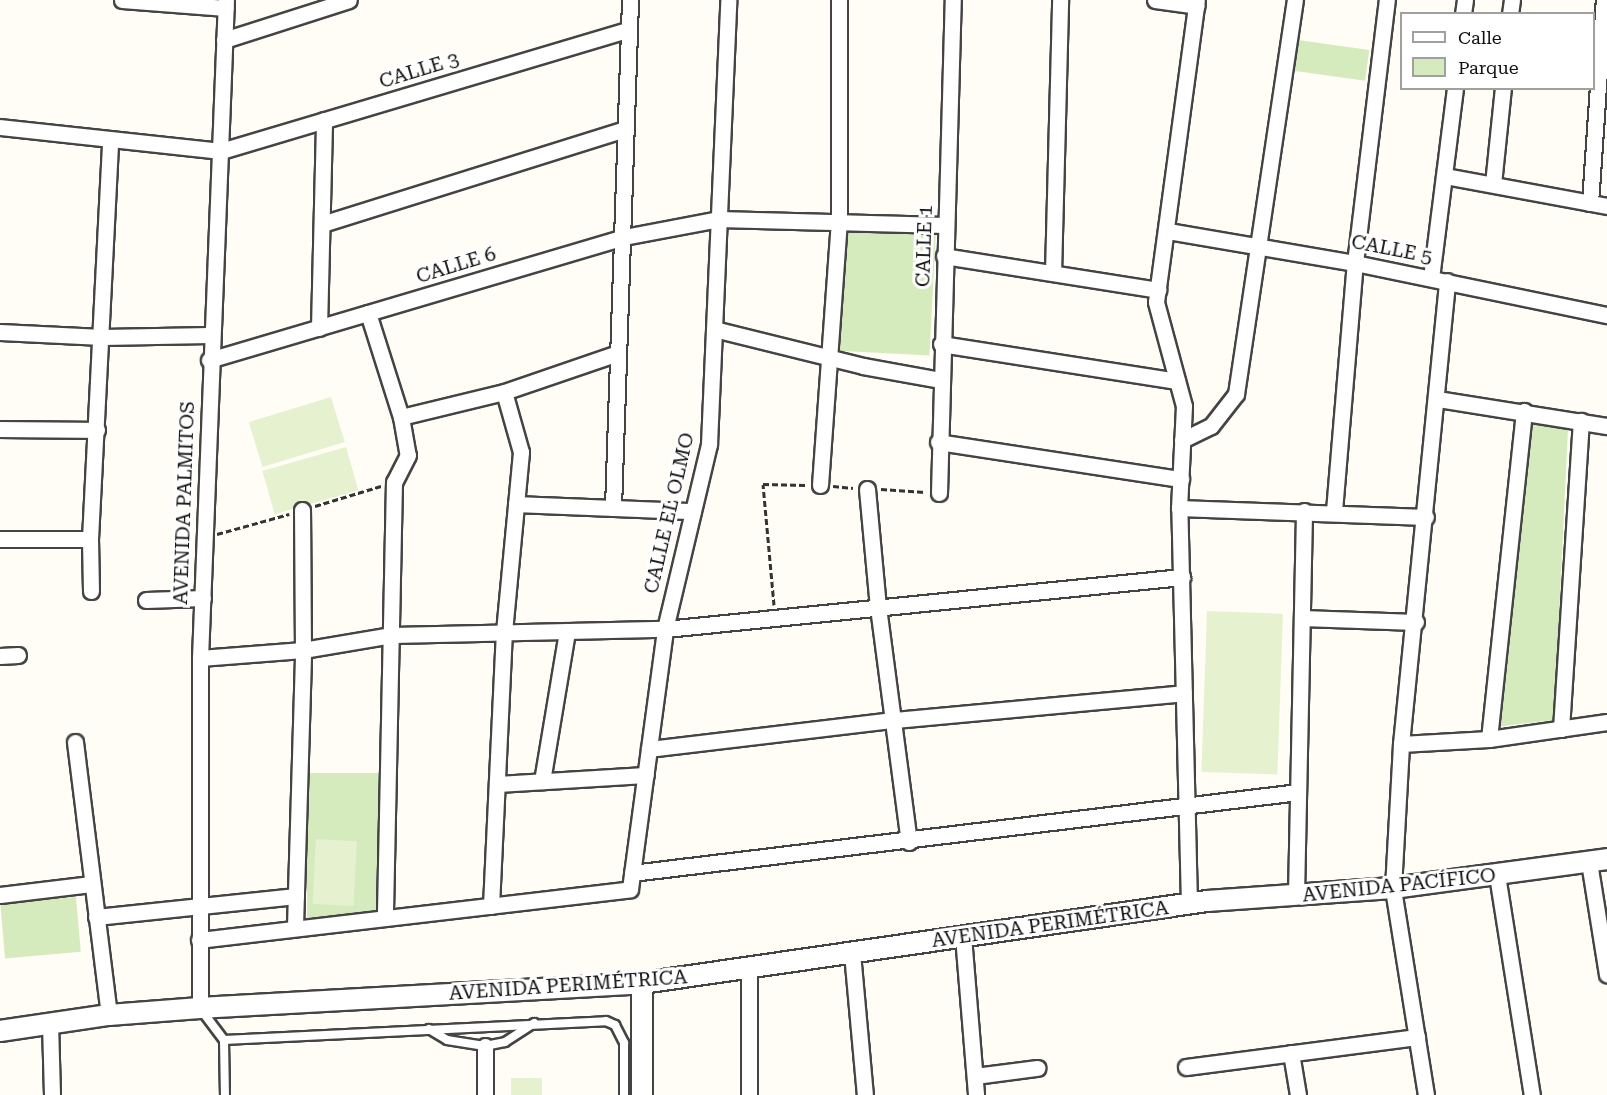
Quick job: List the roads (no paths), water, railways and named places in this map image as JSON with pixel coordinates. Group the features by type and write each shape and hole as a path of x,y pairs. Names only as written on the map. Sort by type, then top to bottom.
{"street":[{"path":"123,0 226,4"},
{"path":"613,508 624,237 630,0"},
{"name":"CALLE EL OLMO","path":"491,906 630,889 664,629 709,444 728,0"},
{"path":"820,485 831,358 839,222 839,0"},
{"name":"CALLE 1","path":"939,493 938,442 953,0"},
{"path":"1053,273 1060,0"},
{"path":"1155,0 1197,3 1168,231 1156,302 1184,406 1179,508 1189,904"},
{"path":"1182,440 1211,426 1236,394 1295,0"},
{"path":"1334,511 1355,263 1387,0"},
{"path":"1590,203 1604,0"},
{"path":"224,40 342,1"},
{"name":"AVENIDA PALMITOS","path":"200,1008 200,658 209,360 221,151 226,4"},
{"name":"CALLE 3","path":"221,151 628,30"},
{"path":"1431,278 1455,90"},
{"path":"1493,184 1503,90"},
{"path":"319,328 324,120"},
{"path":"0,127 221,151"},
{"path":"321,224 625,129"},
{"path":"91,591 90,538 102,337 110,139"},
{"path":"1445,176 1607,206"},
{"name":"CALLE 6","path":"209,360 624,237 718,219 945,225"},
{"name":"CALLE 5","path":"1168,231 1355,263 1607,315"},
{"path":"944,256 1158,290"},
{"path":"1426,1095 1393,888 1401,744 1416,622 1447,282"},
{"path":"368,313 401,417 408,455 394,482 393,636 385,918"},
{"path":"714,329 831,358 940,380"},
{"path":"0,332 102,337 210,335"},
{"path":"941,344 1177,381"},
{"path":"401,417 504,392 618,353"},
{"path":"199,940 295,926 491,906 504,632 521,452 504,392"},
{"path":"1438,399 1607,426"},
{"path":"1489,739 1524,411"},
{"path":"1561,729 1581,421"},
{"path":"0,429 97,430"},
{"path":"938,442 1180,479"},
{"path":"867,489 878,607 909,842"},
{"path":"516,504 693,511"},
{"path":"1179,508 1334,511 1426,517"},
{"path":"295,926 303,650 302,510"},
{"path":"1296,895 1304,511"},
{"path":"0,539 90,538"},
{"path":"200,658 303,650 393,636 664,629 1182,576"},
{"path":"146,600 202,598"},
{"path":"1302,618 1416,622"},
{"path":"542,781 567,631"},
{"path":"0,656 18,655"},
{"path":"649,748 894,720 1184,693"},
{"path":"1401,744 1489,739 1607,722"},
{"path":"75,742 109,1015"},
{"path":"497,784 646,775"},
{"path":"632,873 909,842 1298,792"},
{"path":"1598,860 1607,972"},
{"name":"AVENIDA PACÍFICO","path":"1189,904 1393,888 1598,860"},
{"path":"1497,875 1532,1095"},
{"path":"0,895 91,884"},
{"path":"96,917 199,903 296,896"},
{"name":"AVENIDA PERIMÉTRICA","path":"0,1031 109,1015 200,1008 642,983 1189,904"},
{"path":"963,936 976,1095"},
{"path":"852,953 865,1095"},
{"path":"749,968 749,1095"},
{"path":"642,983 642,1095"},
{"path":"50,1023 52,1095"},
{"path":"1186,1067 1417,1037"},
{"path":"485,1046 485,1095"},
{"path":"1291,1053 1298,1095"},
{"path":"975,1076 1037,1068"}],"lane":[{"path":"200,1008 224,1040 225,1095"},
{"path":"224,1040 594,1019 615,1025 624,1043 624,1095"},
{"path":"428,1028 447,1040 485,1046 505,1042 534,1023"}]}
